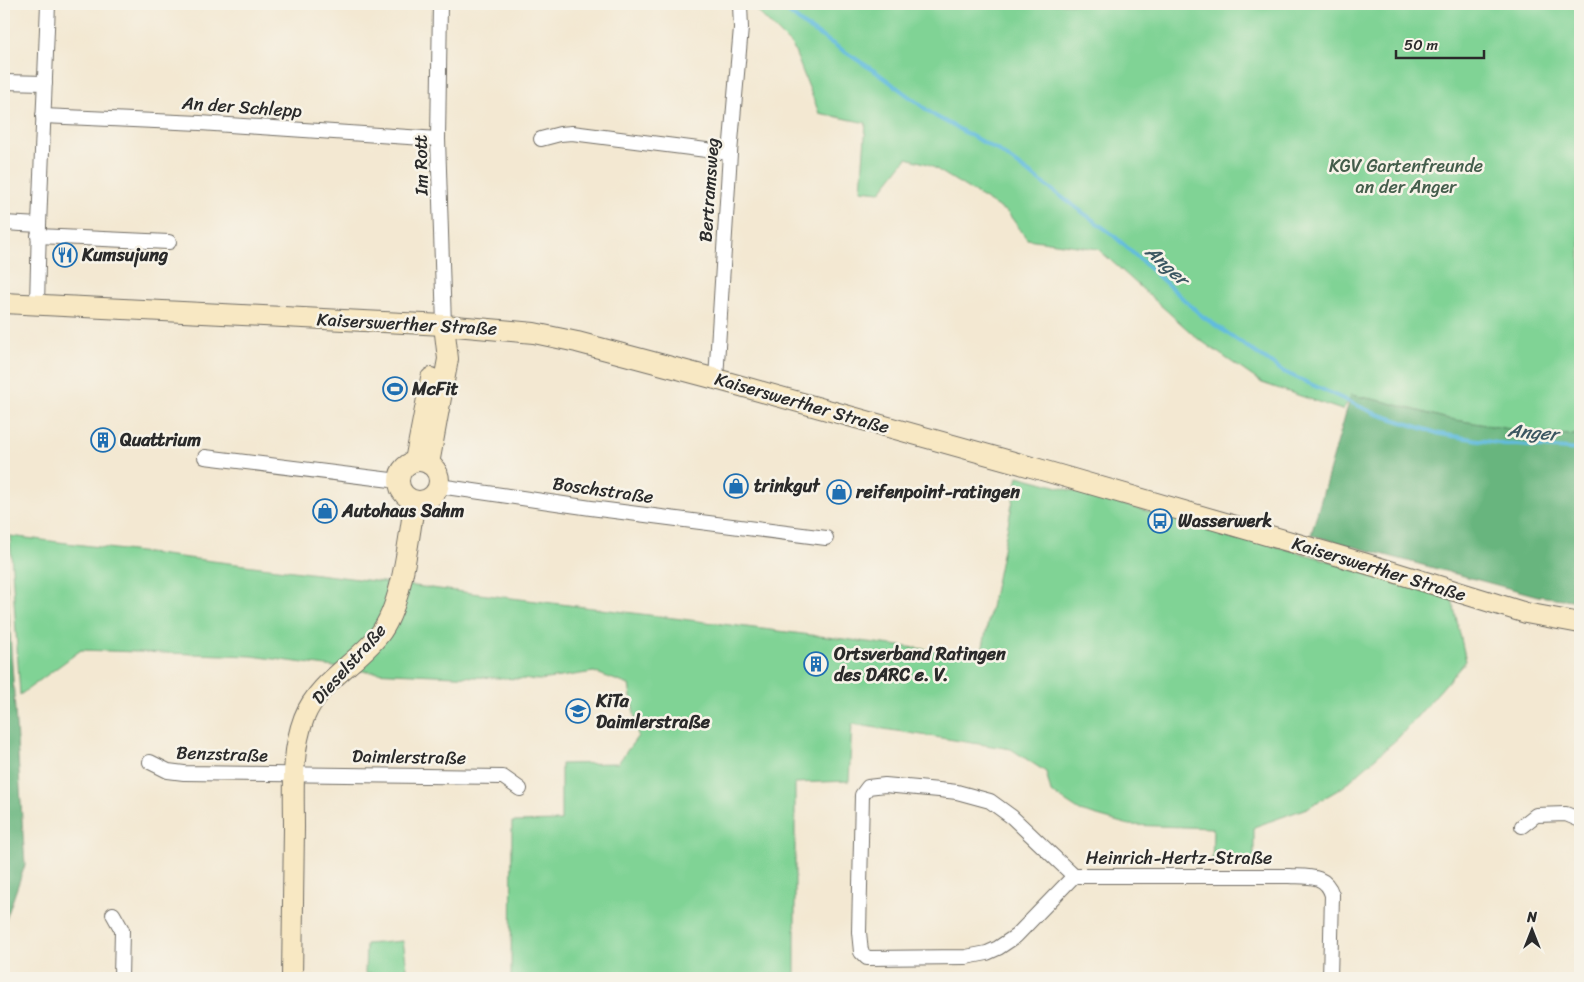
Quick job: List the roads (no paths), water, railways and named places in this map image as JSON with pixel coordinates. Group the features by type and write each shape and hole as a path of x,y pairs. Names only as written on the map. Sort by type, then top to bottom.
{"main road":[{"name":"Kaiserswerther Straße","path":"4,303 444,325 534,333 577,342 716,379 1374,566 1526,612 1580,623"},
{"path":"422,462 448,359 444,325"},
{"path":"422,462 435,467 438,473 439,486 431,498 415,501 403,493 399,487 400,474 409,463 422,462"},
{"name":"Dieselstraße","path":"292,978 295,775 299,732 310,705 324,687 364,652 380,634 392,613 398,593 415,501"}],"street":[{"path":"37,304 38,230 48,4"},
{"name":"Im Rott","path":"440,4 438,139 444,325"},
{"name":"Bertramsweg","path":"716,379 730,153 741,28 740,4"},
{"path":"4,82 45,83"},
{"name":"An der Schlepp","path":"43,116 200,123 438,139"},
{"path":"541,139 572,133 730,153"},
{"path":"4,223 38,230 168,242"},
{"path":"205,457 399,481"},
{"name":"Boschstraße","path":"439,486 762,531 826,538"},
{"name":"Benzstraße","path":"150,762 168,771 176,772 295,775"},
{"name":"Daimlerstraße","path":"295,775 503,777 520,788"},
{"name":"Heinrich-Hertz-Straße","path":"1074,876 1016,936 998,948 960,957 871,958 864,956 860,946 859,900 862,799 864,790 868,787 885,785 939,790 957,792 990,802 1012,817 1074,876 1289,876 1312,877 1321,880 1330,886 1332,895 1330,978"},
{"path":"1522,826 1536,815 1566,814 1580,820"},
{"path":"113,914 122,930 121,978"}],"waterway":[{"name":"Anger","path":"778,4 804,25 879,74 935,116 999,151 1112,234 1202,316 1284,372 1374,413 1440,434 1504,444 1580,450"}],"place":[{"name":"Kumsujung","path":"65,255"},
{"name":"McFit","path":"395,389"},
{"name":"Quattrium","path":"103,440"},
{"name":"trinkgut","path":"736,486"},
{"name":"reifenpoint-ratingen","path":"839,492"},
{"name":"Autohaus Sahm","path":"325,511"},
{"name":"Wasserwerk","path":"1160,521"},
{"name":"Ortsverband Ratingen des DARC e. V.","path":"816,664"},
{"name":"KiTa Daimlerstraße","path":"578,711"}],"park label":[{"name":"KGV Gartenfreunde an der Anger","path":"1406,176"}]}
